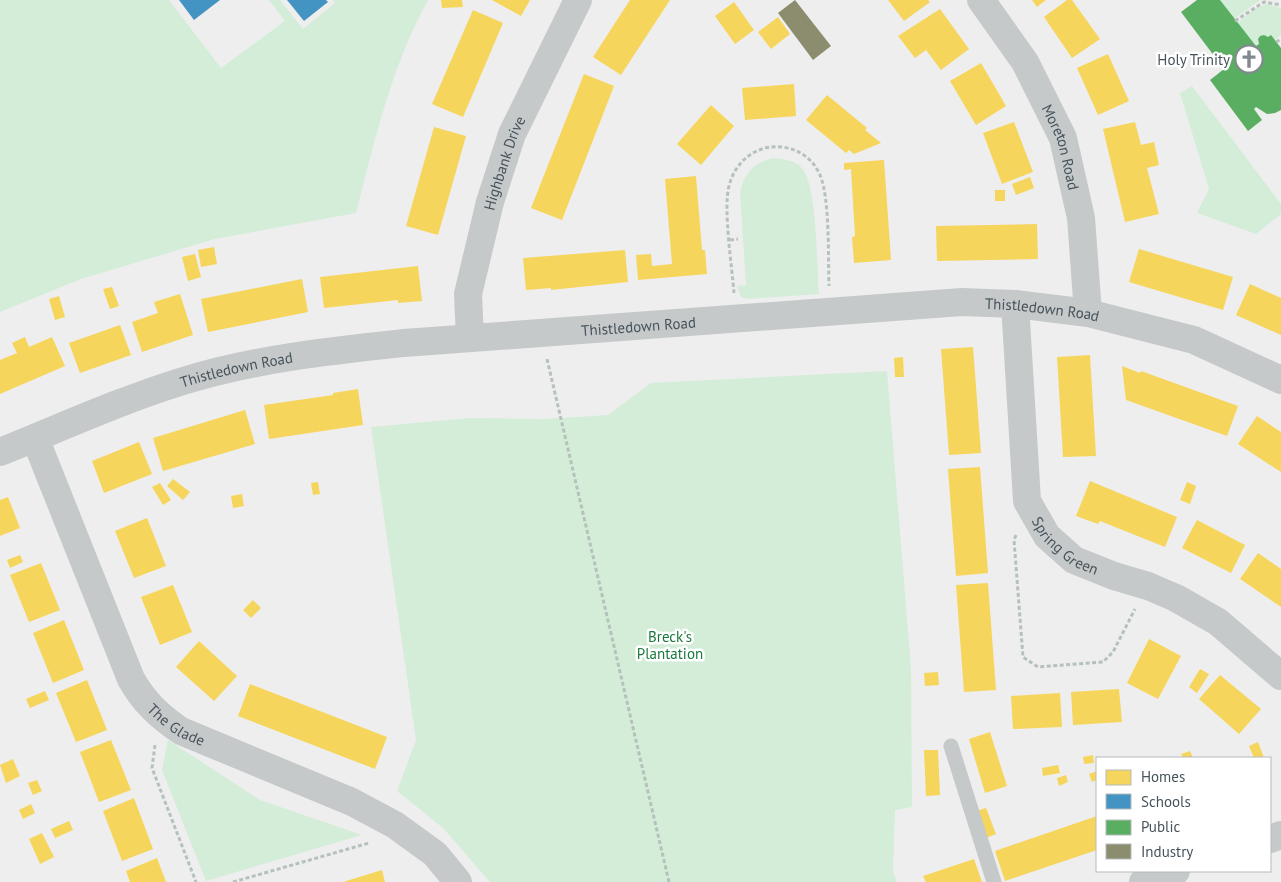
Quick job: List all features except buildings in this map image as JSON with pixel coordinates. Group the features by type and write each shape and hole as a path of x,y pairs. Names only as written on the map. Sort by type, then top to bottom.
{"street":[{"name":"Highbank Drive","path":"470,338 468,294 490,202 512,134 578,0"},
{"name":"Moreton Road","path":"981,0 1025,62 1063,138 1081,218 1088,314"},
{"name":"Thistledown Road","path":"0,452 145,393 182,381 254,364 326,351 470,338 962,302 1015,304 1088,314 1194,340 1281,380"},
{"name":"Spring Green","path":"1015,304 1027,501 1048,536 1074,560 1176,598 1218,622 1281,676"},
{"name":"The Glade","path":"35,438 131,679 142,699 158,715 180,731 352,802 394,824 435,854 458,882"},
{"path":"1143,882 1173,872"}],"lane":[{"path":"951,746 994,882"}],"path":[{"path":"1236,21 1264,2 1281,5"},
{"path":"1276,42 1281,39"},
{"path":"736,319 727,196 732,175 741,163 748,156 767,147 790,148 803,153 819,173 823,183 831,312"},
{"path":"730,240 738,239"},
{"path":"541,333 669,882"},
{"path":"1027,501 1014,540 1023,656 1038,667 1103,662 1113,652 1148,586"},
{"path":"158,715 152,768 196,882"},
{"path":"232,882 372,842 394,824"}],"green space":[{"path":"0,0 169,0 221,68 285,21 269,0 280,0 303,29 335,3 333,0 428,0 404,51 385,104 356,213 215,239 81,279 0,312"},
{"path":"1220,0 1260,0 1234,19"},
{"path":"1267,4 1281,8 1281,35 1275,40 1264,35 1258,39 1259,44 1256,46 1237,23 1255,9"},
{"path":"1192,86 1281,204 1281,214 1256,234 1197,213 1209,189 1180,93"},
{"path":"773,158 796,163 802,168 807,177 811,191 817,247 819,294 747,299 741,297 737,286 746,285 740,193 744,180 750,170 760,163"},
{"name":"Breck's Plantation","path":"887,371 911,668 912,807 895,810 893,872 897,882 490,882 443,828 397,791 416,740 371,427 470,418 546,419 608,415 651,383"},
{"path":"168,740 260,800 362,835 206,881 162,770"}],"place":[{"name":"Holy Trinity","path":"1249,59"}]}
